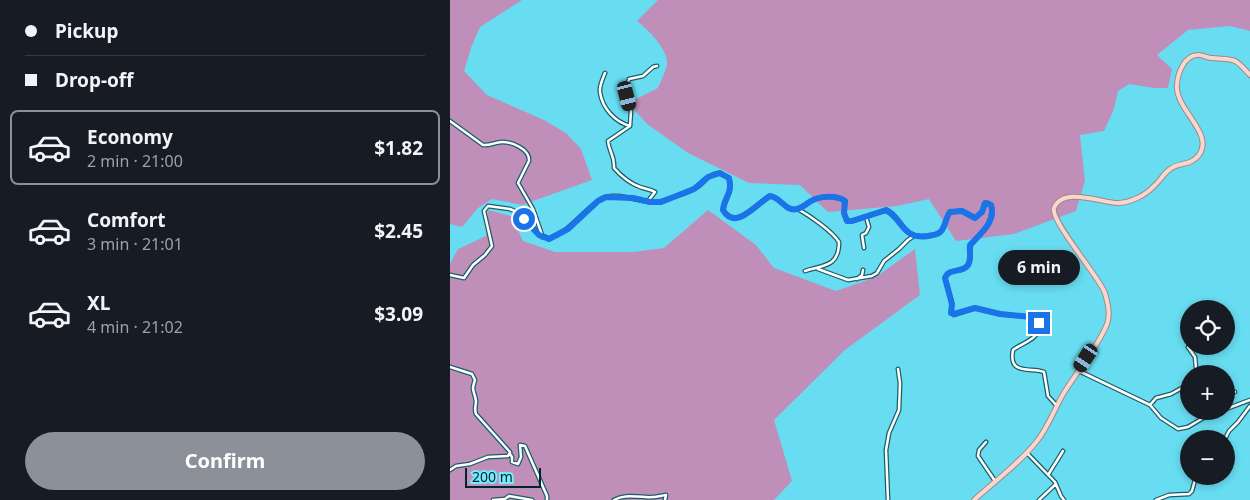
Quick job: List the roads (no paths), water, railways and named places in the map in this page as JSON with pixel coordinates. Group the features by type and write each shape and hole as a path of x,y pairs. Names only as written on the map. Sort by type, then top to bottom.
{"main road":[{"path":"974,500 1026,452 1042,434 1078,370 1106,326 1108,319 1109,307 1104,291 1054,215 1053,210 1055,206 1066,199 1083,197 1125,203 1148,192 1171,168 1187,164 1200,154 1202,136 1178,98 1176,91 1179,72 1188,58 1199,55 1208,58 1231,58 1236,60 1250,75"}],"street":[{"path":"630,126 631,111 626,89 629,79 643,76 653,67 657,66"},
{"path":"605,73 600,93 605,104 616,121 630,126"},
{"path":"450,122 483,145 507,143 523,149 527,153 529,161 518,180 518,187 533,209 540,232 546,238"},
{"path":"630,126 608,141 615,159 614,168 628,182 655,192 648,201"},
{"path":"450,276 464,278 473,265 490,250 492,241 484,211 488,206 510,209 519,213 539,235 553,238 568,229 598,201 606,197 661,202 694,189 708,177 720,173 729,178 730,191 723,210 730,217 736,218 744,215 770,196 779,200 786,207 798,209 812,218 839,242 838,252 834,260 818,269 805,271"},
{"path":"798,209 818,198 841,198 845,201 844,213 847,221 886,210 894,216 899,224 915,236"},
{"path":"818,269 833,273 842,279 856,280 874,275 884,261 900,249 908,240 915,236 939,234 944,227 948,215 953,210 966,212 975,218 982,212 985,203 991,205 993,215 987,226 970,245 968,264 961,270 946,274 945,278 952,304 951,313 954,314 975,308 1000,314 1031,317 1038,321 1039,327 1030,342 1013,350 1013,361 1017,368 1022,370 1044,372 1049,398 1057,406"},
{"path":"864,248 862,235 870,227 866,217"},
{"path":"856,280 863,270"},
{"path":"450,367 472,374 475,380 472,387 476,400 474,411 508,450 512,457 512,462 518,464 521,457 520,445 525,446 547,499 552,500"},
{"path":"888,500 886,450 889,434 900,410 898,369"},
{"path":"1078,370 1150,405 1160,418 1182,429 1188,428 1201,420"},
{"path":"1150,405 1156,398 1171,394 1180,389"},
{"path":"1235,406 1250,400"},
{"path":"1230,430 1250,406"},
{"path":"986,442 979,450 978,456 995,481"},
{"path":"1048,475 1063,451"},
{"path":"1026,452 1056,484 1064,500"},
{"path":"450,470 456,466 470,464 488,457 502,457 510,454"},
{"path":"1039,500 1056,484"},
{"path":"1156,500 1174,494 1189,494 1194,485"},
{"path":"614,500 621,496 646,498 666,495 665,500"},
{"path":"493,500 515,496 532,500"}]}
